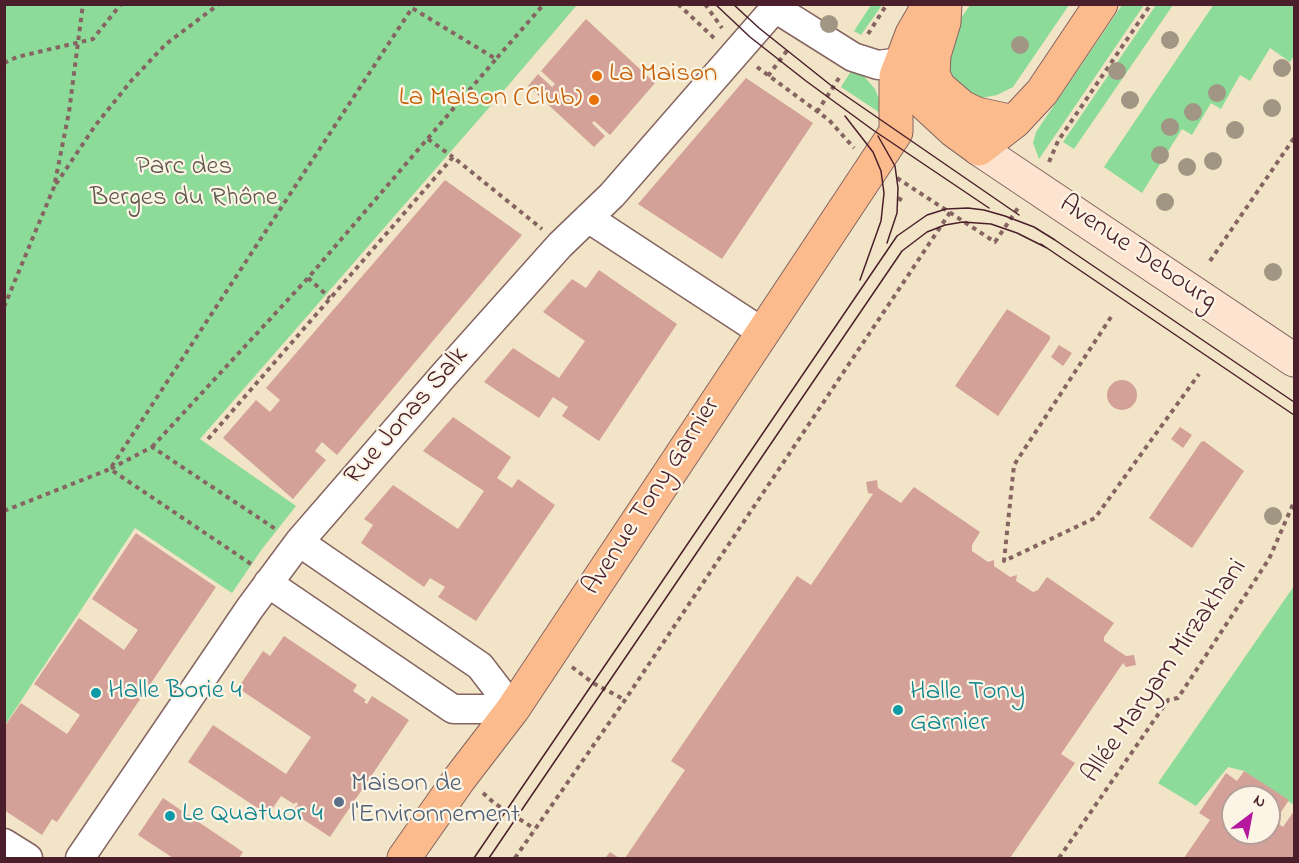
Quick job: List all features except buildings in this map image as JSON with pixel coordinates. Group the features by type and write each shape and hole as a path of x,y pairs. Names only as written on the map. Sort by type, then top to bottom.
{"main road":[{"path":"933,4 923,15 912,34 901,63 896,88 896,132 953,130"},
{"path":"940,4 921,45 915,72 919,92 926,105 953,130 979,149 1014,122 1042,92 1101,4"},
{"path":"945,4 944,22 934,55 933,75 939,87 962,107 977,114 1014,122"},
{"name":"Avenue Tony Garnier","path":"404,858 460,778 513,709 563,661 762,332 896,132"}],"street":[{"name":"Rue Jonas Salk","path":"80,858 268,583 299,542 560,244 612,195 731,41 776,8 853,57"},
{"path":"853,57 878,65 901,63"},
{"name":"Avenue Debourg","path":"979,149 1294,360"},
{"path":"588,218 762,332"},
{"path":"299,542 480,666 513,709"},
{"path":"268,583 453,709 513,709"},
{"path":"4,843 28,858"}],"path":[{"path":"54,187 69,112 83,4"},
{"path":"4,63 17,57 93,39 121,4"},
{"path":"4,307 54,187 95,126 131,81 166,44 219,4"},
{"path":"4,511 110,469 152,447 308,278 544,4"},
{"path":"678,4 721,46 732,48 731,41"},
{"path":"705,4 731,41 829,120 838,131"},
{"path":"817,112 887,4"},
{"path":"1052,157 1058,141 1151,4"},
{"path":"110,469 411,9 496,59"},
{"path":"1210,261 1294,138"},
{"path":"428,139 560,244"},
{"path":"208,439 453,157"},
{"path":"515,858 625,700 951,211 995,242"},
{"path":"308,278 330,298"},
{"path":"1111,317 1014,465 1004,561 1095,518 1198,374"},
{"path":"152,447 276,530 299,542"},
{"path":"110,469 251,564 268,583"},
{"name":"Allée Maryam Mirzakhani","path":"1059,858 1168,700 1178,698 1269,559 1293,513 1294,502"},
{"path":"563,661 592,683 625,700"},
{"path":"563,661 582,672"},
{"path":"460,778 535,829"},
{"path":"488,796 495,801"}],"green space":[{"name":"Parc des Berges du Rhône","path":"5,4 577,5 200,439 296,506 262,549 232,593 135,528 5,725"},
{"path":"1214,4 1294,5 1294,56 1290,62 1270,48 1250,81 1240,75 1221,109 1211,103 1192,135 1182,129 1142,193 1104,167"},
{"path":"871,5 882,5 861,35 854,31"},
{"path":"970,5 1069,5 1013,87 997,95 981,98 965,92 945,68 946,40"},
{"path":"1122,5 1144,5 1039,159 1033,143 1036,132"},
{"path":"1156,5 1173,5 1074,149 1063,142"},
{"path":"853,68 863,75 875,89 881,104 880,113 841,87"},
{"path":"1294,586 1294,805 1281,796 1281,785 1265,785 1244,771 1228,767 1196,806 1158,783"}],"tram line":[{"path":"715,4 750,37 806,81 873,130 989,208"},
{"path":"733,4 759,28 833,87 1019,215"},
{"path":"845,116 873,152 881,171 884,193 881,221 860,280"},
{"path":"878,136 895,166 898,188 897,213 887,243"},
{"path":"474,858 897,236 927,215 946,209 968,208 1005,216 1034,227 1055,240"},
{"path":"489,858 902,251 927,232 945,225 963,222 991,224 1017,233 1047,248"},
{"path":"1049,236 1294,402"},
{"path":"1041,244 1294,415"}],"place":[{"name":"La Maison","path":"597,76"},
{"name":"La Maison (Club)","path":"594,100"},
{"name":"Halle Borie 4","path":"96,693"},
{"name":"Halle Tony Garnier","path":"898,710"},
{"name":"Maison de l'Environnement","path":"339,802"},
{"name":"Le Quatuor 4","path":"170,816"}]}
